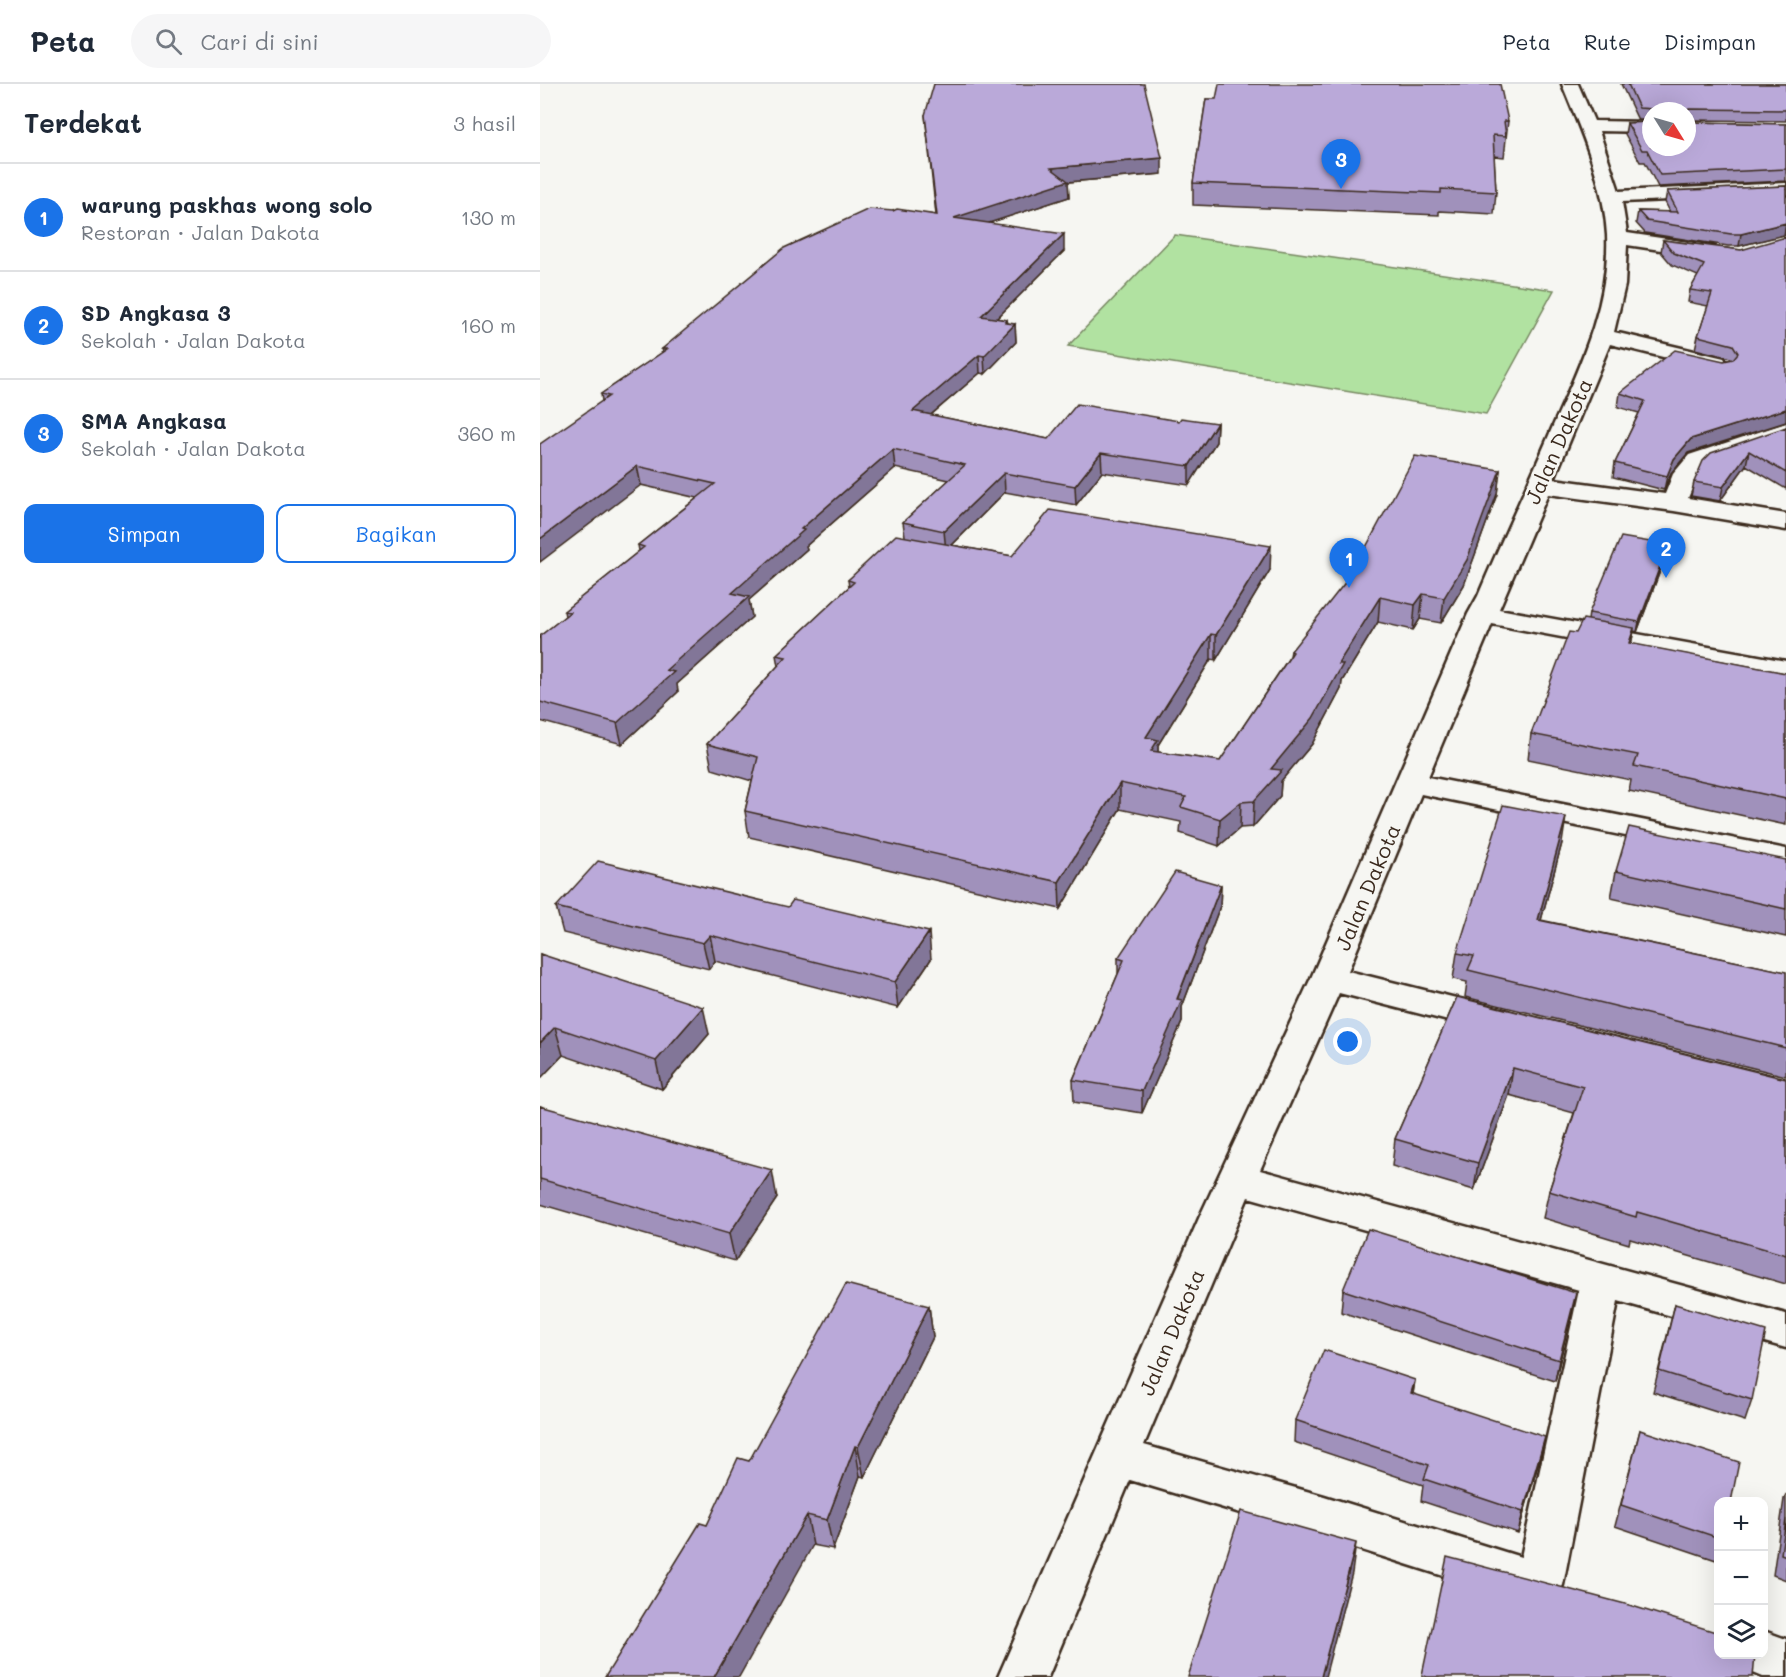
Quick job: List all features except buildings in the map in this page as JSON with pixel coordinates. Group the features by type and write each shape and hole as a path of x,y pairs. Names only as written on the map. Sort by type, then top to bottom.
{"street":[{"name":"Jalan Dakota","path":"1023,1677 1238,1179 1328,978 1482,614 1604,336 1617,272 1617,238 1611,197 1588,126 1570,84"},
{"path":"1588,126 1642,126"},
{"path":"1611,197 1786,189"},
{"path":"1617,238 1728,254"},
{"path":"1604,336 1722,365"},
{"path":"1674,503 1684,476 1690,466 1698,460 1786,430"},
{"path":"1540,485 1674,503 1786,522"},
{"path":"1482,614 1786,670"},
{"path":"1411,783 1786,860"},
{"path":"1328,978 1526,1027"},
{"path":"1238,1179 1786,1331"},
{"path":"1117,1457 1324,1517 1556,1590 1602,1280"},
{"path":"1768,1656 1786,1662"}],"green space":[{"path":"1175,235 1554,290 1486,414 1068,346"}],"place":[{"name":"SMA Angkasa","path":"1341,189"},
{"name":"SD Angkasa 3","path":"1666,578"},
{"name":"warung paskhas wong solo","path":"1349,588"}]}
